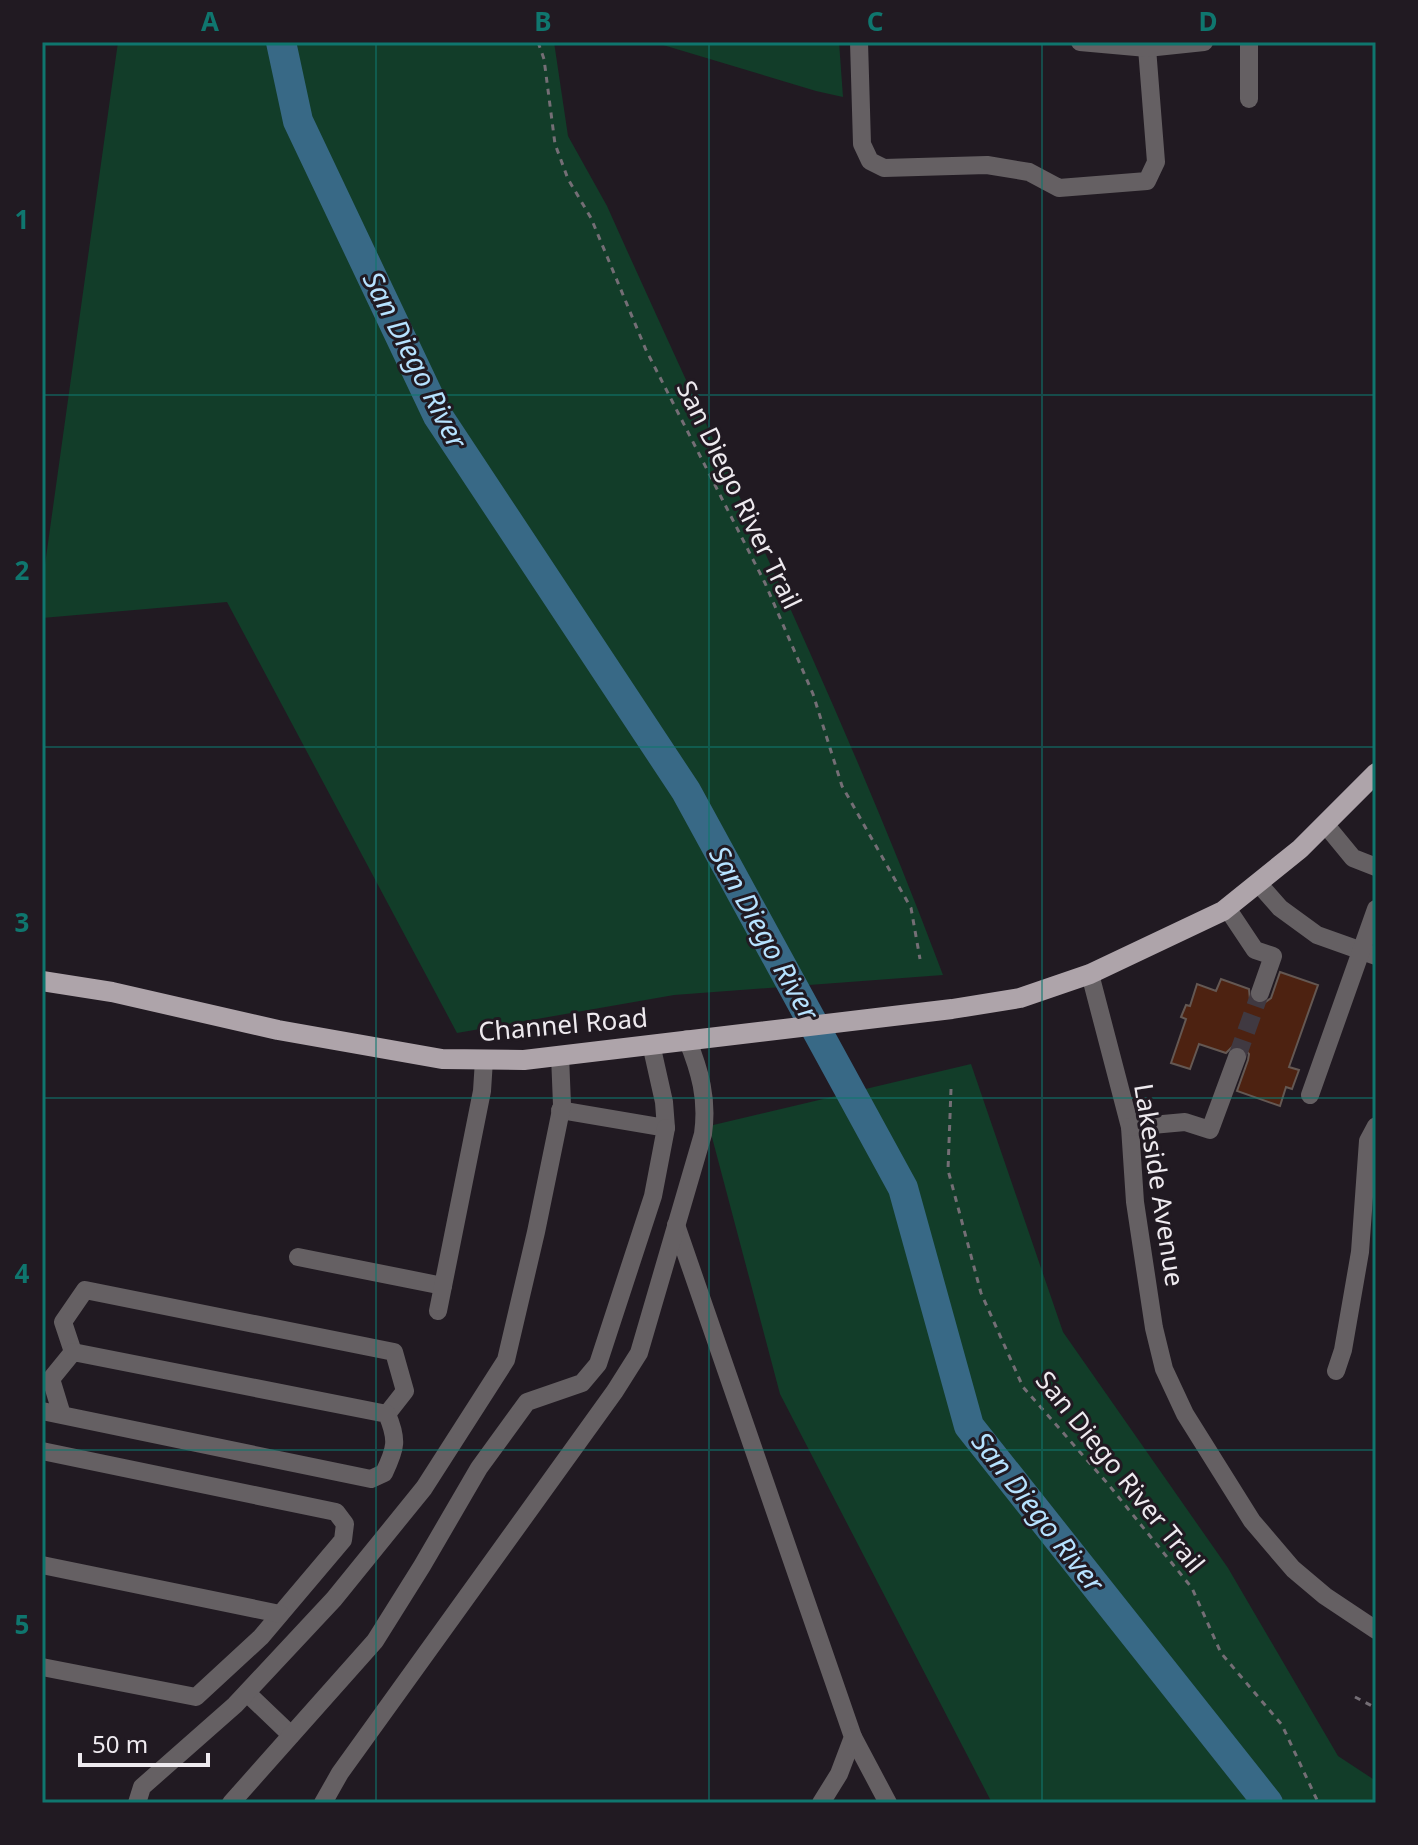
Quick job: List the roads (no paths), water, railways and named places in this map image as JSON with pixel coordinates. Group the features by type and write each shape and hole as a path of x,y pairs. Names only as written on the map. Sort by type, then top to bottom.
{"main road":[{"path":"1090,974 1227,908 1300,849 1376,773"},
{"name":"Channel Road","path":"42,981 112,992 278,1030 442,1059 524,1060 1020,998 1090,974"}],"street":[{"path":"859,42 862,144 870,161 884,168 987,165 1029,172 1059,188 1147,181 1156,162 1158,45"},
{"path":"1080,42 1158,45 1204,42"},
{"path":"1249,42 1249,99"},
{"path":"1325,824 1353,858 1376,867"},
{"path":"1258,883 1280,908 1317,935 1368,953"},
{"path":"1227,908 1255,950 1273,956 1260,993"},
{"path":"1310,1095 1368,953 1376,909"},
{"name":"Lakeside Avenue","path":"1090,974 1130,1127 1135,1202 1154,1328 1164,1369 1185,1414 1252,1521 1293,1569 1325,1596 1376,1630"},
{"path":"323,1803 340,1773 632,1367 639,1353 698,1159 706,1115 701,1073 687,1039"},
{"path":"231,1803 375,1641 479,1468 527,1402 582,1383 598,1364 653,1196 666,1128 664,1102 651,1044"},
{"path":"137,1803 142,1787 247,1693 334,1599 424,1488 506,1360 560,1110 560,1055"},
{"path":"1130,1127 1185,1122 1210,1130 1237,1057"},
{"path":"438,1311 482,1091 484,1060"},
{"path":"560,1110 666,1128"},
{"path":"1336,1371 1343,1350 1360,1252 1368,1141 1376,1126"},
{"path":"676,1225 853,1737 888,1803"},
{"path":"298,1257 443,1286"},
{"path":"73,1352 63,1322 85,1290 394,1352 405,1391 387,1414"},
{"path":"62,1415 46,1378 73,1352"},
{"path":"73,1352 387,1414"},
{"path":"42,1411 371,1479 384,1473 394,1452 395,1434 387,1414"},
{"path":"42,1451 336,1512 345,1524 343,1540 261,1637 196,1697 42,1667"},
{"path":"42,1565 280,1614"},
{"path":"247,1693 291,1735"},
{"path":"821,1803 839,1774 853,1737"}],"waterway":[{"name":"San Diego River","path":"281,42 298,121 438,416 686,791 903,1188 969,1426 1268,1803"}],"tunnel":[{"path":"1237,1057 1260,993"}]}
